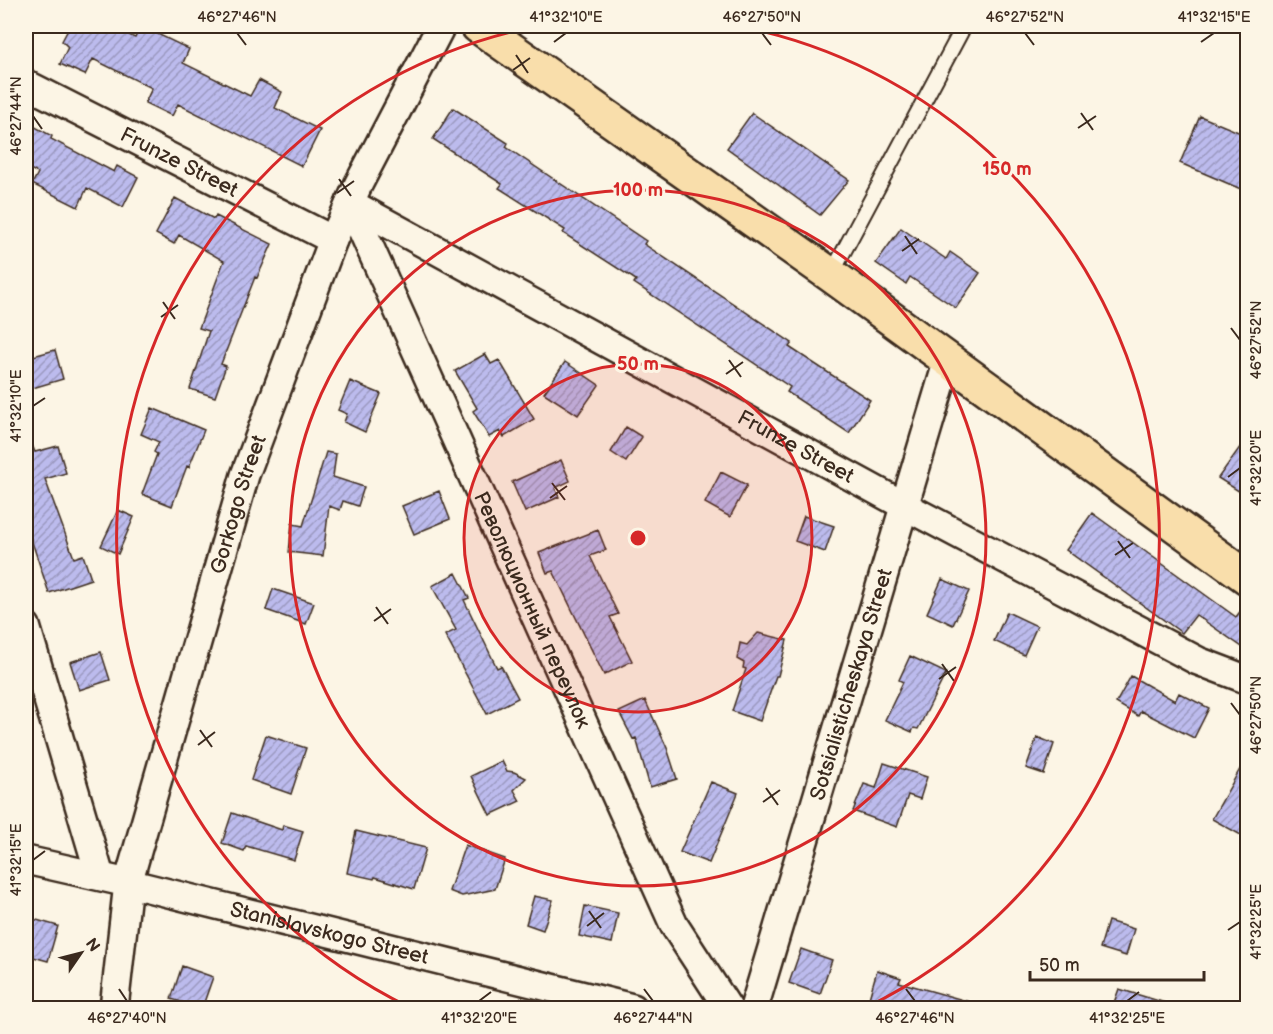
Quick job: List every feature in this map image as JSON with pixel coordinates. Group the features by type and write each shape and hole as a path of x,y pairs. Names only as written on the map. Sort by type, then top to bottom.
{"main road":[{"path":"478,26 831,275 1248,578"}],"street":[{"name":"Gorkogo Street","path":"114,1008 128,883 245,475 333,240 441,26"},
{"name":"Frunze Street","path":"26,84 333,240"},
{"name":"Frunze Street","path":"350,203 905,506 1198,661 1248,680"},
{"name":"Революционный переулок","path":"350,203 674,925 728,1008"},
{"name":"Sotsialisticheskaya Street","path":"754,1008 948,360"},
{"path":"26,627 100,876"},
{"name":"Stanislavskogo Street","path":"26,860 100,876 633,1008"}],"lane":[{"path":"831,275 964,26"}],"building":[{"path":"70,26 111,26 135,38 141,26 189,49 183,63 250,96 259,80 282,92 275,108 320,130 302,166 178,104 172,116 145,103 152,88 93,59 85,75 60,64 68,47 62,41"},
{"path":"453,108 508,143 506,147 646,241 644,244 792,343 789,347 870,400 849,433 787,392 790,387 634,283 636,280 563,233 565,230 499,188 502,184 433,139"},
{"path":"752,113 849,180 820,215 727,148"},
{"path":"1200,116 1248,136 1248,192 1180,163"},
{"path":"26,122 52,136 51,139 114,172 117,166 138,177 123,207 87,188 78,207 32,184 38,173 26,167"},
{"path":"175,198 214,219 216,216 272,244 257,278 255,277 221,364 226,366 215,397 190,389 209,331 199,328 224,261 179,235 174,244 156,234"},
{"path":"901,228 946,259 950,252 980,273 956,308 910,277 906,284 876,263"},
{"path":"55,350 63,379 26,390 26,358"},
{"path":"485,354 491,364 499,360 534,419 504,437 500,431 489,437 473,411 477,408 455,371"},
{"path":"565,362 599,385 578,415 544,393"},
{"path":"350,381 381,394 365,432 344,422 347,414 338,410"},
{"path":"152,408 204,430 172,506 142,494 157,454 154,452 159,442 141,434"},
{"path":"626,427 642,437 626,462 611,452"},
{"path":"26,433 35,452 58,446 66,473 45,479 74,558 83,555 91,579 49,593 26,524"},
{"path":"1248,436 1248,497 1218,478"},
{"path":"326,452 336,454 333,477 364,487 358,506 343,501 340,510 329,506 323,556 289,552 292,524 303,526"},
{"path":"561,460 570,481 555,488 559,497 525,512 512,482"},
{"path":"721,472 747,485 730,517 705,503"},
{"path":"439,491 450,519 414,534 402,506"},
{"path":"118,510 134,517 118,554 101,546"},
{"path":"1092,513 1236,617 1248,601 1248,651 1196,615 1182,633 1066,550"},
{"path":"804,516 834,526 825,552 795,541"},
{"path":"598,530 606,550 590,556 618,614 610,617 632,661 604,675 553,571 547,573 539,553"},
{"path":"456,573 469,598 464,600 497,668 501,666 518,698 487,714 445,635 456,630 432,586"},
{"path":"942,579 969,591 953,625 927,613"},
{"path":"273,589 314,603 306,624 266,610"},
{"path":"1007,612 1037,626 1024,655 994,641"},
{"path":"758,633 787,640 778,676 776,676 760,721 732,711 746,669 743,668 744,663 737,659 740,643 747,645"},
{"path":"101,652 110,680 79,690 70,662"},
{"path":"910,656 946,673 918,729 914,728 912,732 885,720 903,682 899,680"},
{"path":"1131,676 1175,701 1179,693 1209,708 1194,738 1141,711 1138,716 1116,703"},
{"path":"645,700 667,748 677,779 650,787 636,738 633,739 619,712"},
{"path":"266,735 306,748 291,794 251,780"},
{"path":"1037,737 1054,744 1044,774 1026,768"},
{"path":"1248,755 1248,839 1212,819"},
{"path":"502,761 507,771 526,778 514,790 520,801 490,815 471,776"},
{"path":"884,763 927,777 920,799 908,795 897,827 853,811 864,784 876,788"},
{"path":"711,782 738,793 709,863 680,852"},
{"path":"232,813 282,830 283,825 303,831 294,860 246,846 244,851 222,843"},
{"path":"356,831 426,848 414,889 375,877 374,879 347,873"},
{"path":"465,845 505,859 495,889 462,896 449,891"},
{"path":"534,896 553,900 543,930 526,924"},
{"path":"585,906 618,913 612,943 579,936"},
{"path":"26,917 58,926 48,961 26,955"},
{"path":"1108,921 1134,929 1126,956 1100,948"},
{"path":"801,949 832,960 820,994 789,983"},
{"path":"182,966 213,977 202,1008 171,999"},
{"path":"877,970 901,978 899,982 974,1003 973,1008 890,1008 868,1002"},
{"path":"1119,989 1169,1004 1168,1008 1112,1008"}]}
